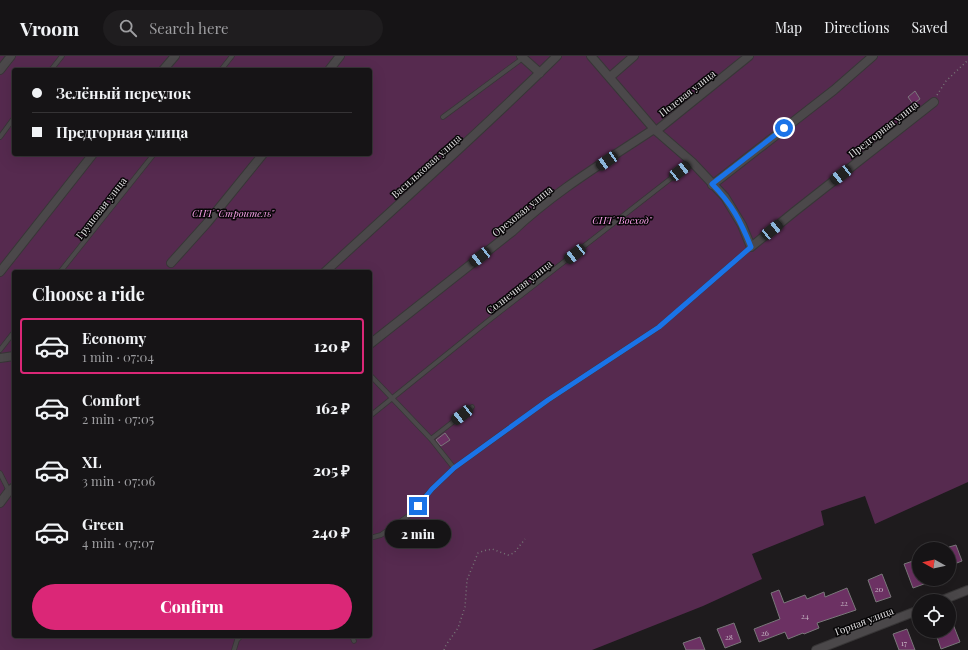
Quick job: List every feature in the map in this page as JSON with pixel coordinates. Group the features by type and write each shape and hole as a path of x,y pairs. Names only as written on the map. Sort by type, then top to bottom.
{"street":[{"path":"0,70 11,56"},
{"path":"165,68 174,56"},
{"path":"331,68 340,56"},
{"name":"Васильковая улица","path":"328,270 462,147 540,74 557,56"},
{"path":"591,56 655,130 692,162 725,197 742,225 751,247"},
{"path":"610,77 634,56"},
{"name":"Полевая улица","path":"655,130 749,56"},
{"path":"712,184 834,90 872,56"},
{"path":"522,57 540,74"},
{"name":"Предгорная улица","path":"751,247 934,102"},
{"name":"Ореховая улица","path":"372,342 513,231 532,213 583,176 655,130"},
{"path":"0,272 91,156"},
{"path":"171,263 207,224 261,156"},
{"path":"0,358 12,356"},
{"path":"0,503 11,489"},
{"path":"956,595 968,590"},
{"name":"Горная улица","path":"816,650 912,613"}],"lane":[{"path":"53,68 62,56"},
{"path":"223,68 232,56"},
{"path":"443,117 522,57"},
{"path":"0,137 12,121"},
{"name":"Грушовая улица","path":"62,270 152,156"},
{"name":"Солнечная улица","path":"372,414 488,321 692,162"},
{"path":"372,537 381,535 411,514 432,489 454,468 548,400 659,327 751,247"},
{"path":"0,350 12,335"},
{"path":"0,341 5,344"},
{"path":"372,377 431,439 454,468"},
{"path":"431,439 472,407"},
{"path":"0,473 11,489"},
{"path":"234,650 239,638"},
{"path":"353,638 354,642"}],"path":[{"path":"934,102 946,81 968,60"},
{"path":"444,650 458,628 465,607 467,580 478,553 492,550 508,555 514,553 525,539"}],"green space":[{"path":"0,56 968,56 968,482 875,524 865,496 821,511 824,525 752,554 762,579 703,606 592,650 0,650"}],"building":[{"path":"915,91 920,99 913,104 908,97"},
{"path":"445,433 450,440 441,446 436,440"},
{"path":"956,545 962,561 956,563"},
{"path":"912,561 912,585 904,564"},
{"path":"882,574 891,597 876,602 868,580"},
{"path":"847,588 856,610 817,623 819,628 804,634 803,633 788,639 785,632 759,642 754,629 780,619 771,593 779,590 784,603 805,595 807,599 824,592 825,597"},
{"path":"734,623 741,642 725,648 717,629"},
{"path":"907,629 915,650 899,650 893,634"},
{"path":"956,632 960,642 941,649 937,638 956,638"},
{"path":"700,637 705,650 686,650 683,643"}],"route":[{"path":"418,506 432,489 454,468 548,400 659,327 751,247 742,225 725,197 712,184 784,128"}],"park label":[{"name":"СНТ \"Строитель\"","path":"233,213"},
{"name":"СНТ \"Восход\"","path":"622,220"}]}
